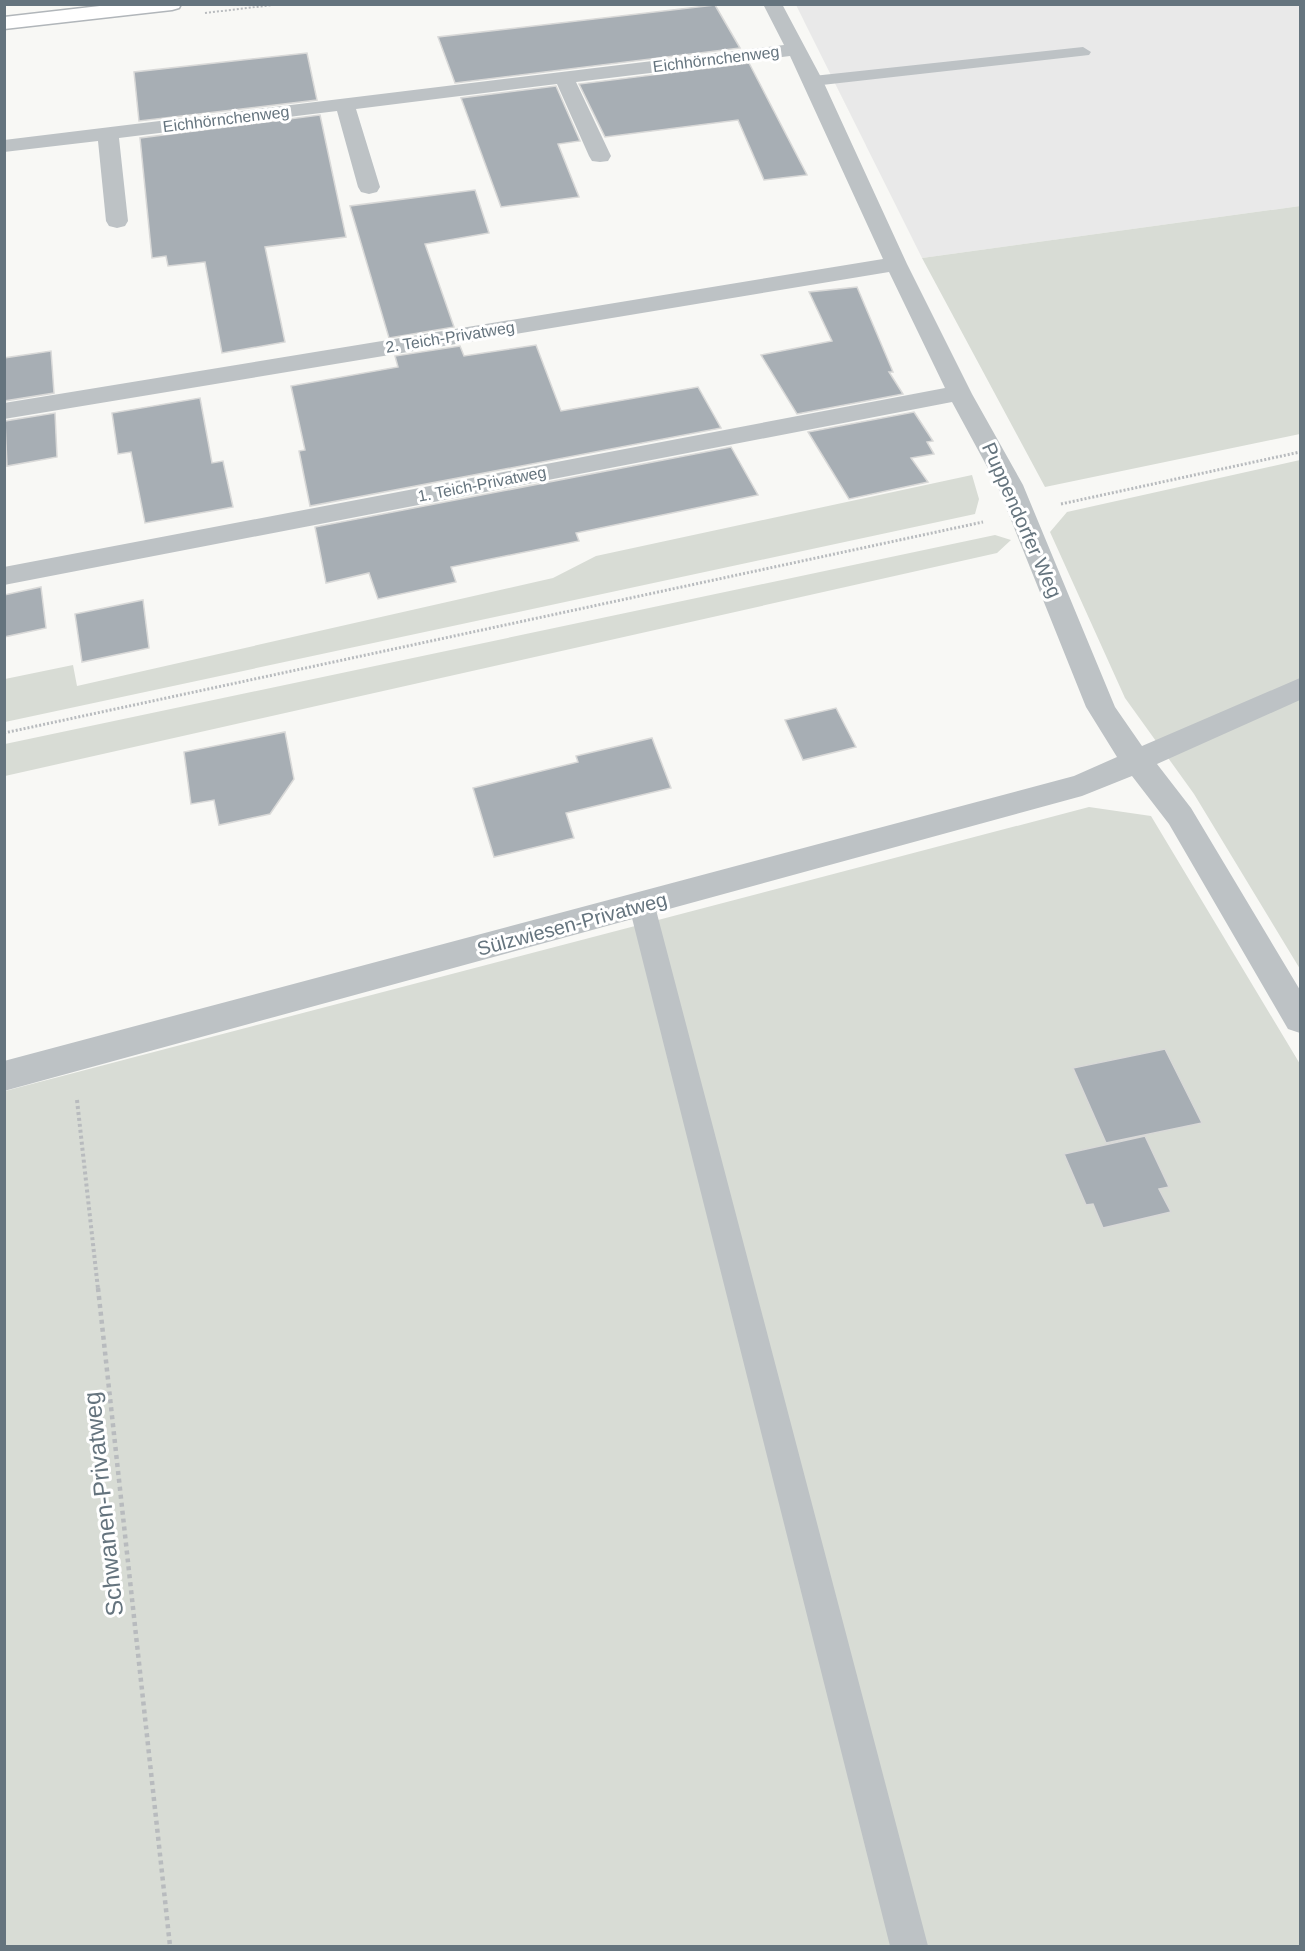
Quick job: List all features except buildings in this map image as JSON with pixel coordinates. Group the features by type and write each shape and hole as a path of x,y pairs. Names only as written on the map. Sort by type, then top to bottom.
{"main road":[{"path":"4,23 172,4"}],"street":[{"name":"Puppendorfer Weg","path":"772,4 813,81 896,264 1022,513 1101,707 1117,735 1180,816 1300,1019"},
{"name":"Eichhörnchenweg","path":"4,146 796,49"},
{"path":"564,77 600,156"},
{"path":"345,105 369,187"},
{"path":"108,134 117,221"},
{"name":"2. Teich-Privatweg","path":"4,411 896,264"},
{"name":"1. Teich-Privatweg","path":"4,576 932,397 960,394"},
{"name":"Sülzwiesen-Privatweg","path":"4,1076 642,906 1082,785 1300,688"}],"lane":[{"path":"813,81 1083,52"},
{"path":"642,906 909,1947"}],"path":[{"path":"4,733 1300,452"},
{"name":"Schwanen-Privatweg","path":"73,1058 170,1947"}],"shaded area":[{"path":"796,5 1300,5 1300,206 922,258"},
{"path":"1300,206 1300,434 1045,487 922,258"},
{"path":"1300,460 1300,969 1194,794 1125,698 1050,532 1067,512"},
{"path":"972,475 979,499 975,514 5,722 5,679 73,665 77,686 553,578 596,556"},
{"path":"995,535 1011,540 997,553 5,776 5,744"},
{"path":"1089,807 1151,816 1300,1064 1300,1946 5,1946 5,1091"}]}
